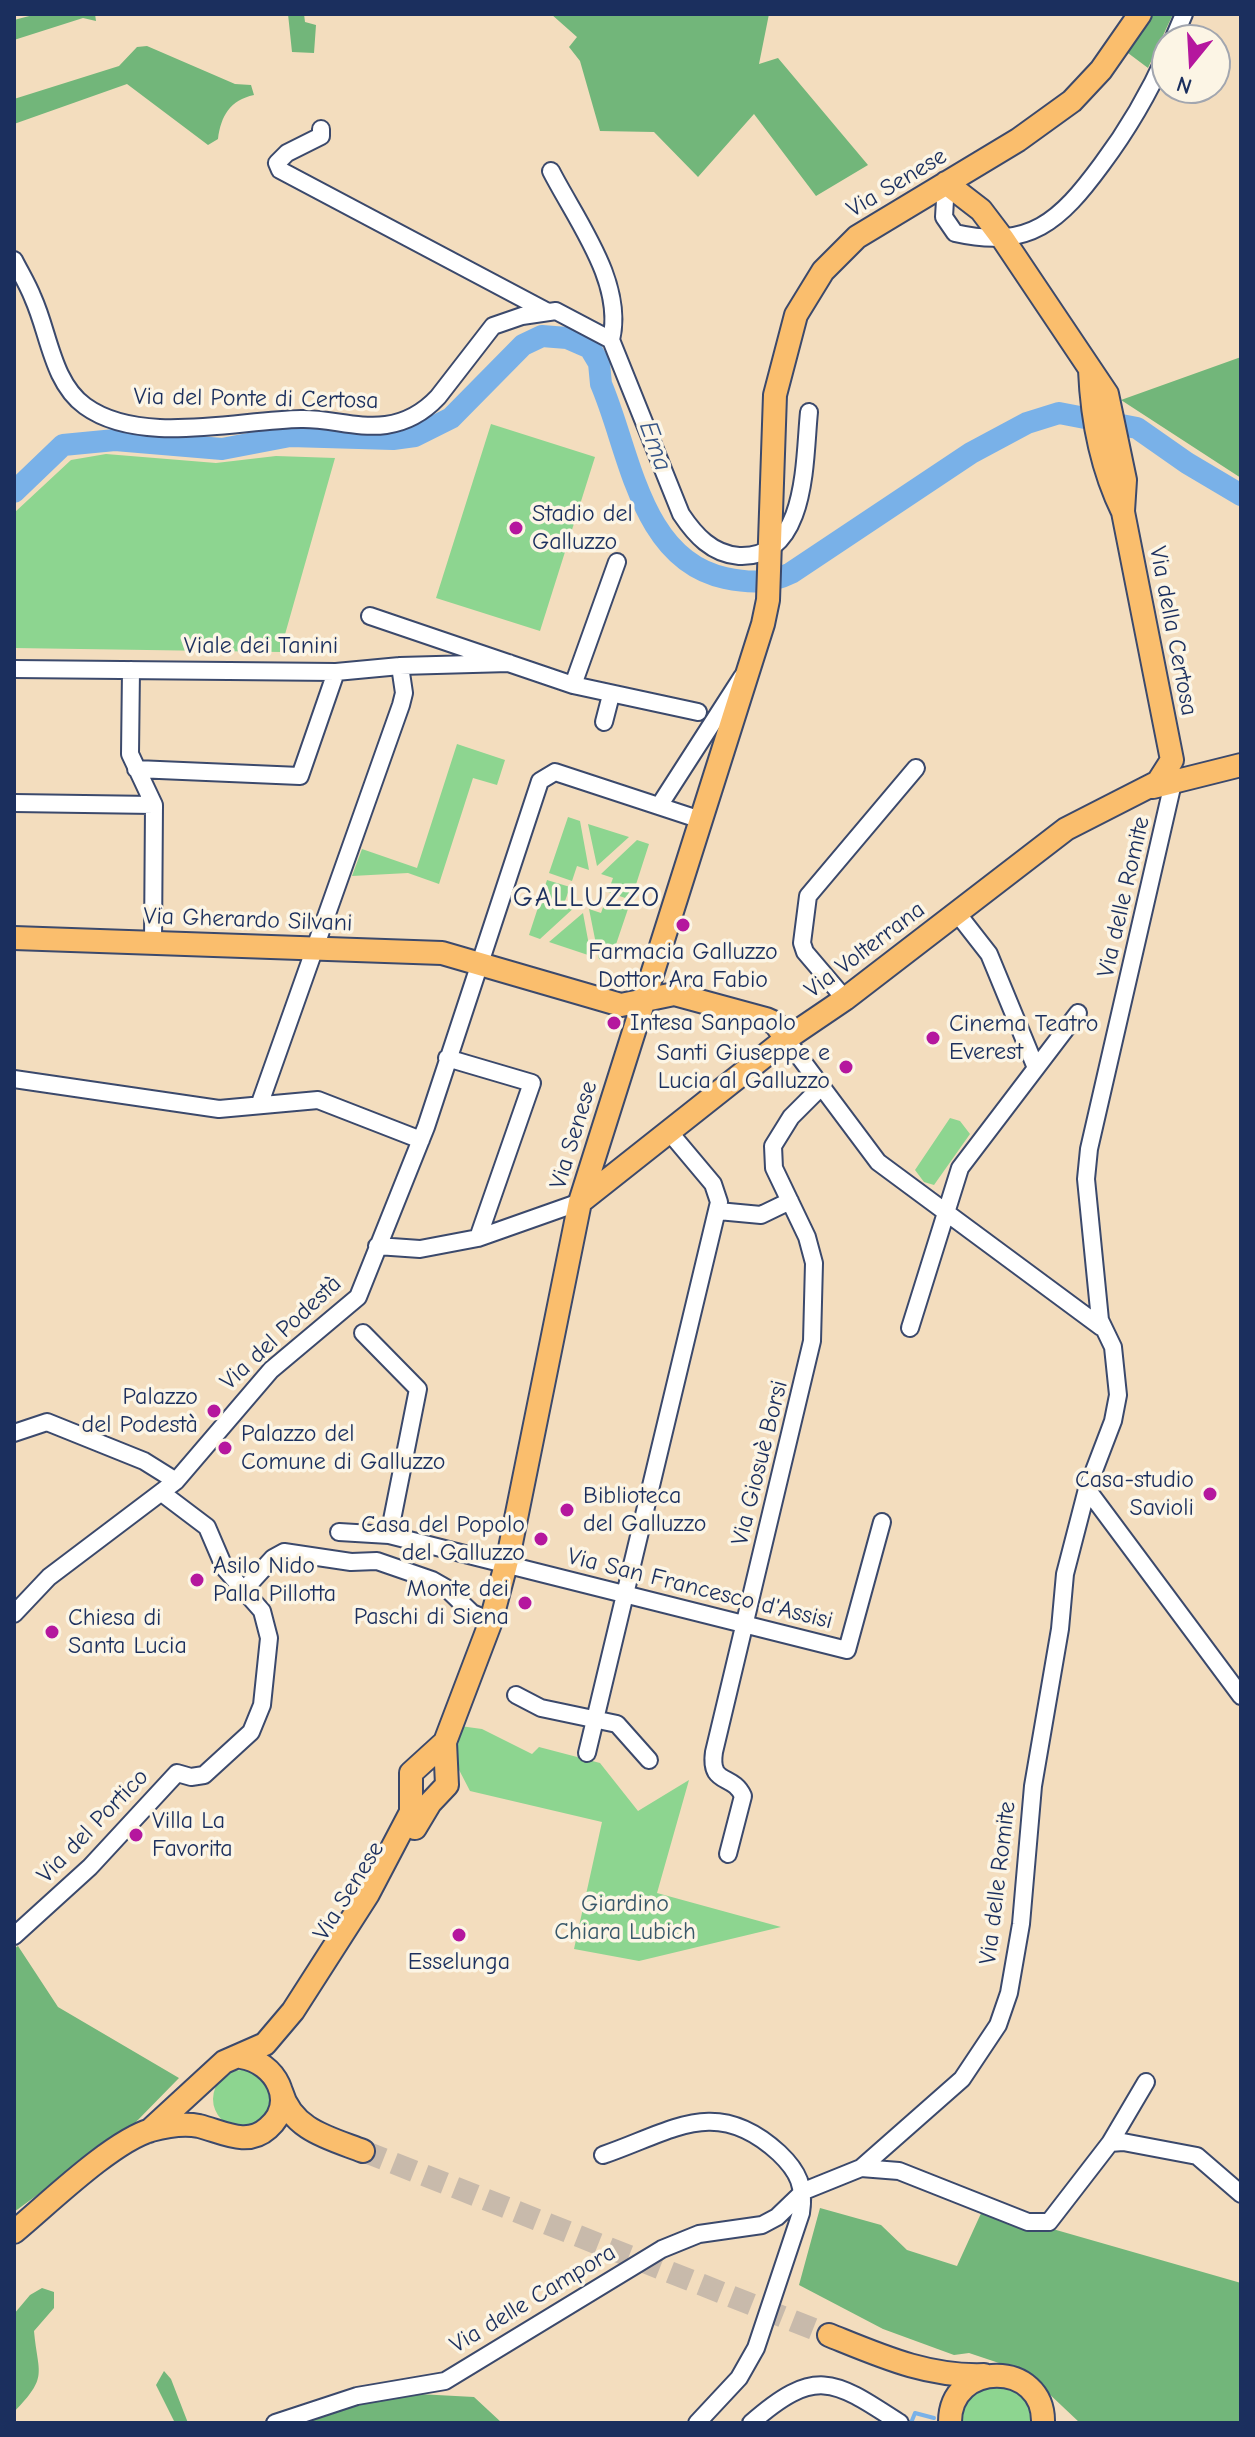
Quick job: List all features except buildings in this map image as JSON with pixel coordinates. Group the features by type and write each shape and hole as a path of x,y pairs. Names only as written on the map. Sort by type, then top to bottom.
{"main road":[{"name":"Via Senese","path":"14,2232 119,2148 149,2131 224,2062 265,2044 295,2007 368,1894 423,1794 445,1789 437,1766 491,1621 507,1564 580,1202 750,666 768,600 775,395 796,315 823,271 857,237 992,156 1072,101 1101,70 1140,14"},
{"path":"981,210 976,189 983,168 992,156"},
{"name":"Via della Certosa","path":"946,183 981,210 1090,370 1099,396 1182,772"},
{"path":"1182,772 1241,765"},
{"name":"Via Volterrana","path":"580,1202 671,1134 786,1039 845,999 1074,823 1148,789 1164,776 1182,772"},
{"name":"Via Gherardo Silvani","path":"14,938 442,953 621,1005 674,994 687,996 766,1019 775,1023 786,1039"},
{"name":"Via Senese","path":"423,1794 413,1769 437,1766"},
{"name":"Via Senese","path":"149,2131 186,2124 236,2137 268,2129 276,2120 278,2084 295,2007"},
{"path":"241,2057 262,2064 278,2084 296,2120 319,2135 363,2151"},
{"path":"209,2076 203,2090 203,2108 211,2123 236,2137 319,2135"},
{"path":"829,2335 905,2366 937,2374 999,2374 1024,2382 1046,2418"},
{"path":"905,2366 932,2383 949,2419"},
{"path":"949,2419 962,2388 984,2375"}],"street":[{"path":"946,183 944,217 955,233 1003,239 1049,223 1075,201 1134,120 1151,85"},
{"path":"321,129 321,136 287,153 277,163 280,170 549,312 556,311 611,340"},
{"path":"551,171 602,270 616,317 611,340 656,460 690,528 709,545 729,554 770,557 792,521 809,412"},
{"name":"Via del Ponte di Certosa","path":"14,260 34,300 50,351 72,395 87,408 140,426 189,427 304,418 382,426 401,422 428,407 493,326 522,316 549,312"},
{"path":"573,685 617,562"},
{"path":"370,616 573,685 698,712"},
{"name":"Viale dei Tanini","path":"14,669 336,672 400,666 509,663"},
{"path":"260,1103 404,693 400,666"},
{"path":"659,806 713,717 750,666"},
{"path":"131,670 130,754 154,805 153,943"},
{"path":"136,769 300,776 336,672"},
{"path":"604,722 611,695"},
{"path":"845,999 805,952 804,904 916,768"},
{"name":"Via del Podestà","path":"14,1614 49,1577 176,1481 260,1380 358,1297 421,1140 540,781 555,772 701,820"},
{"name":"Via delle Romite","path":"804,2191 861,2168 962,2079 998,2025 1009,1993 1021,1924 1033,1786 1060,1629 1065,1574 1087,1489 1113,1421 1118,1395 1113,1347 1101,1327 1086,1179 1089,1149 1182,772"},
{"path":"14,803 154,805"},
{"path":"957,913 989,954 1036,1068"},
{"path":"910,1328 960,1168 1078,1013"},
{"path":"786,1039 878,1162 1101,1327"},
{"path":"447,1058 532,1083 478,1238"},
{"path":"14,1079 219,1109 318,1100 421,1140"},
{"name":"Via Giosuè Borsi","path":"728,1854 743,1796 737,1786 716,1774 713,1763 812,1341 814,1263 774,1168 773,1146 791,1117 821,1087"},
{"path":"587,1753 718,1211 719,1202 713,1184 671,1134"},
{"path":"718,1211 761,1215 790,1201"},
{"path":"377,1246 420,1249 478,1238 580,1202"},
{"path":"363,1333 418,1389 389,1535"},
{"path":"14,1433 47,1422 144,1461 176,1481"},
{"path":"1087,1489 1241,1696"},
{"name":"Via del Portico","path":"14,1936 90,1867 177,1773 204,1775 251,1732 262,1705 268,1630 262,1611 225,1569 207,1527 162,1493"},
{"name":"Via San Francesco d'Assisi","path":"339,1532 389,1535 507,1564 521,1571 625,1593 847,1650 882,1522"},
{"path":"243,1591 273,1558 284,1552 351,1562 377,1561 432,1580 446,1588 472,1613 491,1621"},
{"path":"516,1695 541,1708 617,1724 649,1760"},
{"path":"861,2168 899,2171 1028,2222 1049,2222 1110,2143 1146,2082"},
{"path":"603,2155 709,2121 731,2122 755,2131 783,2157 798,2175 804,2191 801,2213 756,2348 739,2378 697,2423"},
{"path":"1110,2143 1123,2142 1197,2156 1241,2194"},
{"name":"Via delle Campora","path":"275,2423 357,2396 445,2381 662,2249 699,2234 762,2225 777,2217 804,2191"},
{"path":"751,2423 776,2401 805,2388 832,2383 899,2422"}],"green space":[{"path":"37,14 95,14 96,21 83,18 14,40 14,20"},
{"path":"288,14 304,14 305,22 316,25 314,53 292,52"},
{"path":"551,14 769,14 759,64 778,58 868,165 816,196 754,114 698,177 654,132 600,131 580,61 569,47 577,37"},
{"path":"1152,14 1173,14 1168,24 1151,24 1151,62 1148,68 1124,50"},
{"path":"147,46 235,84 251,85 254,95 228,110 218,139 208,145 127,84 14,124 14,99 119,66 137,47"},
{"path":"1241,357 1241,478 1121,400"},
{"name":"Stadio del Galluzzo","path":"491,424 595,457 540,631 436,598"},
{"path":"106,454 216,463 276,456 335,458 280,652 14,648 14,513 71,460"},
{"path":"457,744 505,760 497,785 473,778 439,884 408,873 352,876 362,849 417,868"},
{"path":"568,817 580,821 589,870 577,866 572,881 549,873"},
{"path":"588,824 629,837 597,866"},
{"path":"637,840 649,844 631,900 608,892 613,878 601,874"},
{"path":"547,880 570,887 565,901 577,905 540,939 529,935"},
{"path":"606,899 629,906 610,962 599,959 589,909 601,913"},
{"path":"583,913 591,956 549,942"},
{"path":"950,1118 960,1121 970,1134 934,1185 924,1182 915,1170"},
{"name":"Giardino Chiara Lubich","path":"460,1726 482,1729 532,1754 539,1747 600,1763 638,1811 689,1780 657,1893 781,1927 639,1961 574,1949 602,1822 470,1791 456,1764"},
{"path":"18,1946 58,2007 179,2078 133,2125 14,2212 14,1949"},
{"path":"242,2070 263,2078 271,2099 263,2120 242,2128 221,2120 213,2099 221,2078"},
{"path":"820,2208 881,2225 907,2250 957,2266 983,2209 1241,2283 1241,2423 1080,2423 1026,2372 969,2353 954,2355 883,2329 799,2285"},
{"path":"42,2288 54,2292 54,2308 34,2331 39,2366 37,2382 14,2412 14,2314 30,2295"},
{"path":"164,2371 171,2379 188,2423 175,2423 156,2385"},
{"path":"1000,2381 1029,2399 1035,2423 957,2423 968,2393"},
{"path":"418,2394 474,2397 502,2423 304,2423 337,2405"}],"waterway":[{"name":"Ema","path":"14,492 63,445 115,440 222,449 290,436 393,439 415,436 451,418 523,345 542,336 567,338 590,348 599,363 601,384 631,470 656,526 674,550 696,567 725,578 759,582 791,573 971,453 1027,423 1059,413 1137,428 1241,495"},
{"path":"911,2423 915,2413 934,2418"}],"tunnel":[{"path":"363,2151 829,2335"}],"place":[{"name":"Stadio del Galluzzo","path":"516,528"},
{"name":"Farmacia Galluzzo Dottor Ara Fabio","path":"683,925"},
{"name":"Intesa Sanpaolo","path":"614,1023"},
{"name":"Cinema Teatro Everest","path":"933,1038"},
{"name":"Santi Giuseppe e Lucia al Galluzzo","path":"846,1067"},
{"name":"Palazzo del Podestà","path":"214,1411"},
{"name":"Palazzo del Comune di Galluzzo","path":"225,1448"},
{"name":"Casa-studio Savioli","path":"1210,1494"},
{"name":"Biblioteca del Galluzzo","path":"567,1510"},
{"name":"Casa del Popolo del Galluzzo","path":"541,1539"},
{"name":"Asilo Nido Palla Pillotta","path":"197,1580"},
{"name":"Monte dei Paschi di Siena","path":"525,1603"},
{"name":"Chiesa di Santa Lucia","path":"52,1632"},
{"name":"Villa La Favorita","path":"136,1835"},
{"name":"Esselunga","path":"459,1935"}],"district":[{"name":"GALLUZZO","path":"587,898"}]}
